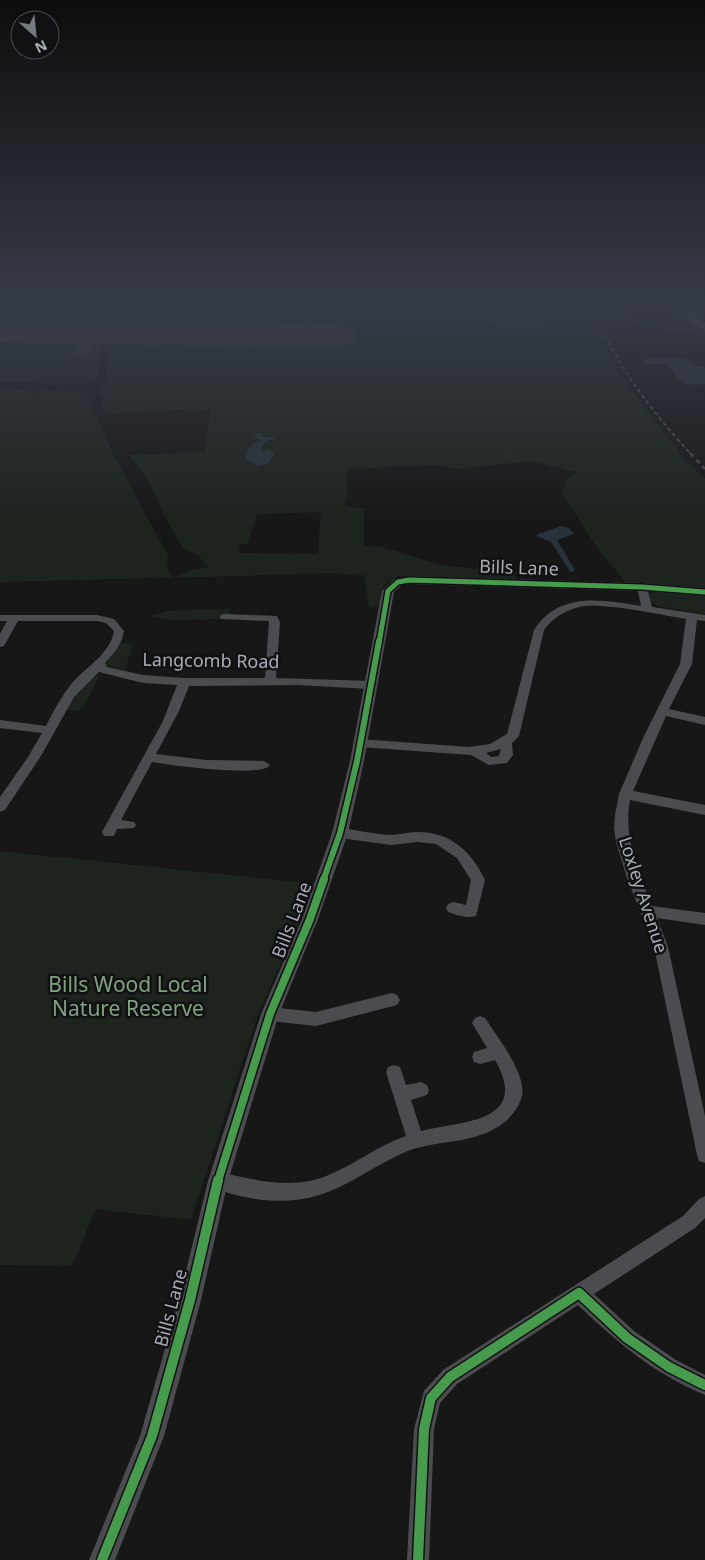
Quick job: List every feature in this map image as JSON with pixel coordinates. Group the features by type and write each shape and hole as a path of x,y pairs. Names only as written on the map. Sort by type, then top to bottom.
{"street":[{"name":"Bills Lane","path":"102,1560 152,1436 190,1300 218,1181 270,1014 310,919 340,833 360,743 388,591 398,582 409,580 642,587 705,592"},
{"path":"642,587 647,609"},
{"path":"360,743 473,751 489,761 503,760 508,755 506,742 513,736 539,630 545,621 577,604 598,603 698,617"},
{"path":"232,615 268,616 273,618 275,622 270,681"},
{"name":"Loxley Avenue","path":"698,617 686,664 664,712 650,736 625,794 621,815 623,842 661,947 701,1112 705,1155"},
{"path":"0,618 97,618 110,621 119,631 115,644 102,658 99,663 100,666 81,681 66,700 36,754 0,807"},
{"path":"0,644 14,618"},
{"name":"Langcomb Road","path":"100,666 103,670 143,679 184,682 270,681 371,685"},
{"path":"129,825 111,828 172,717 184,682"},
{"path":"664,712 705,721"},
{"path":"0,724 48,730"},
{"path":"149,757 250,771 264,764"},
{"path":"625,794 705,810"},
{"path":"340,833 391,840 418,837 431,838 451,845 466,857 478,880 471,912 453,908"},
{"path":"647,911 705,920"},
{"path":"270,1014 316,1019 392,1000"},
{"path":"218,1181 273,1192 301,1191 340,1179 381,1154 416,1140 469,1132 499,1116 510,1104 514,1092 510,1073 480,1023"},
{"path":"480,1057 498,1052"},
{"path":"394,1072 416,1140"},
{"path":"401,1094 421,1090"},
{"path":"418,1560 424,1429 432,1398 450,1377 690,1222 705,1205"},
{"path":"579,1293 627,1338 668,1367 705,1385"}],"green space":[{"path":"0,377 97,377 90,384 0,382"},
{"path":"105,377 621,377 685,460 705,479 705,589 626,583 597,548 562,493 566,480 576,472 530,461 461,469 435,465 348,469 345,507 364,508 364,546 382,547 437,564 514,574 516,580 398,576 384,585 379,606 369,608 364,575 317,573 174,578 192,570 209,567 196,554 184,549 169,525 147,478 129,455 205,452 210,411 183,409 104,414 99,389 105,382","holes":["261,436 268,437 273,441 265,442 261,451 269,449 275,453 271,460 253,465 246,459 247,453 253,443 261,441","321,512 318,554 239,553 240,545 248,544 257,514"]},
{"path":"0,388 20,389 35,393 42,390 87,393 114,456 168,555 167,568 173,578 0,582"},
{"path":"652,592 705,595 705,614 651,603 649,594"},
{"path":"231,609 228,614 222,615 222,619 170,620 148,616 167,611"},
{"path":"122,643 133,644 125,670 107,666 105,662"},
{"path":"100,675 85,705 78,711 66,709 84,684"},
{"name":"Bills Wood Local Nature Reserve","path":"0,851 316,884 257,1017 191,1220 96,1209 72,1266 0,1265"}],"shaded area":[{"path":"676,377 705,377 705,384 692,385 681,382"},
{"path":"262,433 262,437 274,437 275,439 265,442 261,451 269,449 275,453 267,464 256,466 246,459 246,453 253,443 261,441 253,434"},
{"path":"561,526 569,528 574,534 557,540 575,570 571,573 551,542 536,536"}],"railway":[{"path":"630,377 661,420 691,454"},
{"path":"690,453 705,469"}],"cycle path":[{"path":"102,1560 152,1436 190,1300 218,1181 270,1014 310,919 340,833 357,761 388,591 398,582 409,580 642,587 705,592"},
{"path":"418,1560 424,1429 431,1398 450,1377 579,1293 627,1338 669,1367 705,1385"}]}
